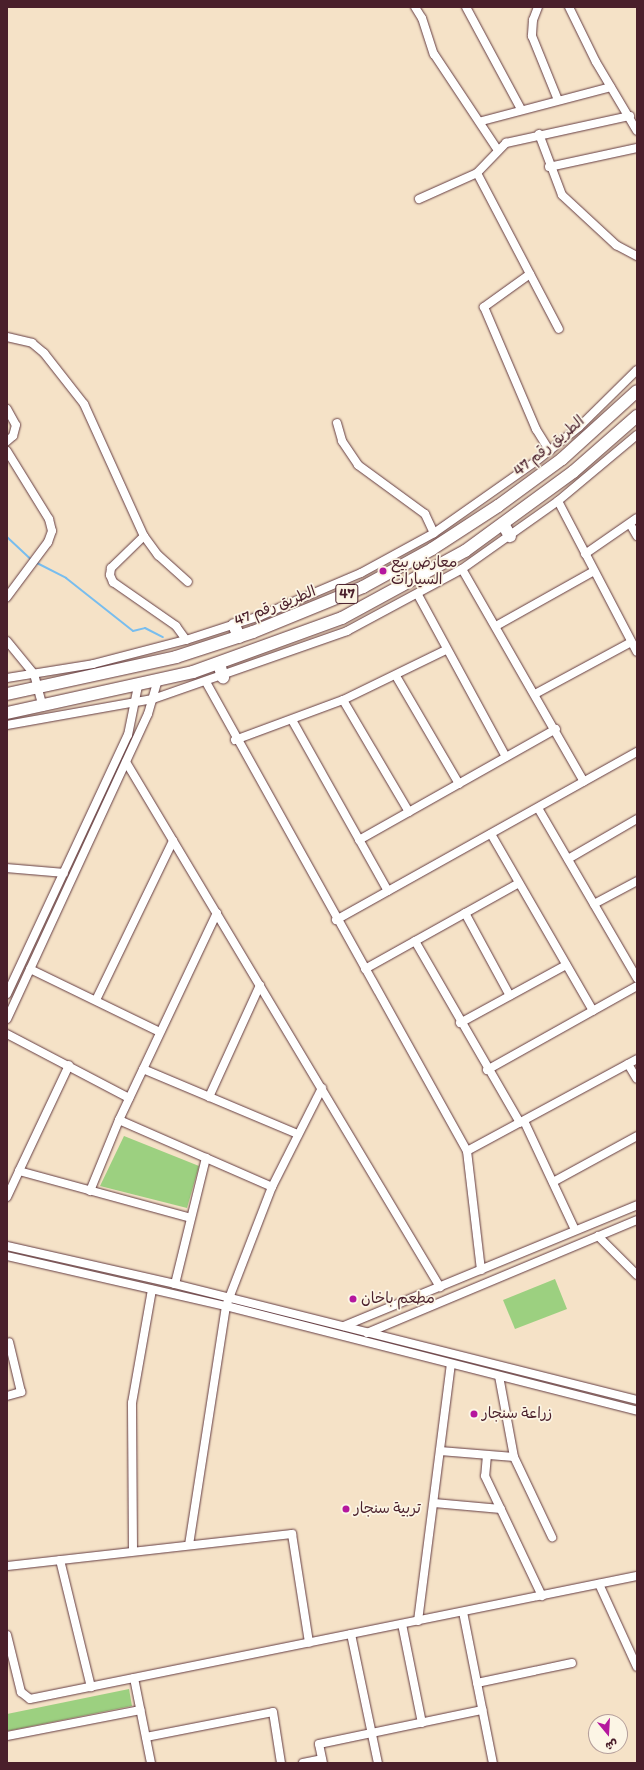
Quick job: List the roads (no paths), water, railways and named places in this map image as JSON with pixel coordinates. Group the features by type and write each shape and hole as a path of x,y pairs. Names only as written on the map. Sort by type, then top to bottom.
{"highway":[{"name":"الطريق رقم 47","path":"7,694 39,689 137,668 239,637 327,603 398,569 465,528 562,460 637,391"},
{"name":"47","path":"7,713 43,707 156,682 219,664 299,635 384,598 503,524 573,472 637,416"},
{"path":"562,460 573,472"},
{"path":"503,524 510,536"},
{"path":"234,625 239,637"},
{"path":"219,664 223,677"}],"street":[{"path":"415,7 422,18 434,54 482,121 498,149"},
{"path":"466,7 521,109"},
{"path":"538,7 533,20 532,36 558,100"},
{"path":"569,7 637,131"},
{"path":"482,121 521,109 612,87"},
{"path":"419,199 477,173 498,149 506,143 539,134 630,116"},
{"path":"539,134 549,167 562,195 616,245 637,256"},
{"path":"549,167 637,148"},
{"path":"477,173 559,329"},
{"path":"530,274 490,299 484,307 531,419 550,451"},
{"path":"7,337 32,343 44,353 84,404 144,536 158,555 188,582"},
{"path":"7,678 34,674 186,640 234,625 361,573 434,532 550,451 637,370"},
{"path":"7,409 16,425 14,436 7,441"},
{"path":"337,423 342,441 358,465 425,514 434,532"},
{"path":"7,726 136,703 223,677 323,642 418,595 462,569 558,501 637,436"},
{"path":"7,451 52,531 48,542 7,598"},
{"path":"558,501 637,652"},
{"path":"585,554 637,518"},
{"path":"630,524 637,536"},
{"path":"144,536 116,562 110,575 113,582 176,626 186,640"},
{"path":"462,569 556,729 584,782"},
{"path":"496,626 594,571"},
{"path":"418,595 446,650 506,757"},
{"path":"7,641 34,674 43,707"},
{"path":"535,694 631,642"},
{"path":"235,740 343,700 396,676 446,650"},
{"path":"396,676 459,784"},
{"path":"7,1019 126,762 153,698 156,682"},
{"path":"206,682 235,740 467,1151 481,1270"},
{"path":"7,994 128,735 136,703 138,686"},
{"path":"343,700 409,812"},
{"path":"292,720 388,891"},
{"path":"359,840 556,729"},
{"path":"336,920 637,752"},
{"path":"126,762 440,1286"},
{"path":"538,808 637,978"},
{"path":"568,859 637,819"},
{"path":"491,834 593,1011"},
{"path":"96,1000 173,841"},
{"path":"7,868 64,873"},
{"path":"594,904 637,881"},
{"path":"365,969 519,883"},
{"path":"90,1191 119,1120 216,913"},
{"path":"465,913 510,996"},
{"path":"415,941 487,1070 522,1122 553,1182 575,1230"},
{"path":"460,1023 566,965"},
{"path":"30,969 160,1032"},
{"path":"208,1097 260,985"},
{"path":"487,1070 637,986"},
{"path":"7,1034 69,1065 129,1098"},
{"path":"467,1151 637,1059"},
{"path":"628,1064 637,1080"},
{"path":"7,1197 69,1065"},
{"path":"143,1069 298,1134"},
{"path":"189,1545 226,1306 272,1187 322,1088"},
{"path":"119,1120 272,1187"},
{"path":"553,1182 637,1136"},
{"path":"175,1284 190,1218 206,1158"},
{"path":"19,1171 190,1218"},
{"path":"344,1326 637,1205"},
{"path":"362,1341 367,1332 637,1220"},
{"path":"598,1236 637,1276"},
{"path":"7,1246 175,1284 637,1400"},
{"path":"7,1256 226,1306 637,1411"},
{"path":"133,1552 132,1403 152,1290"},
{"path":"395,1306 400,1318"},
{"path":"7,1396 21,1392 9,1342"},
{"path":"418,1621 452,1364"},
{"path":"499,1376 514,1457 552,1537"},
{"path":"440,1451 514,1457"},
{"path":"486,1455 485,1476 542,1596"},
{"path":"434,1503 501,1509"},
{"path":"7,1566 292,1534 309,1643"},
{"path":"60,1560 91,1687"},
{"path":"7,1635 21,1692 30,1699 637,1576"},
{"path":"599,1584 637,1667"},
{"path":"463,1612 492,1763"},
{"path":"402,1624 422,1723"},
{"path":"351,1634 378,1763"},
{"path":"477,1683 572,1663"},
{"path":"134,1678 151,1763"},
{"path":"7,1736 141,1710"},
{"path":"303,1763 322,1761 319,1744 482,1710"},
{"path":"146,1737 273,1712 281,1763"}],"waterway":[{"path":"7,537 32,560"},
{"path":"35,562 66,578 133,631 145,628 163,637"}],"place":[{"name":"معارض بيع السيارات","path":"383,571"},
{"name":"مطعم باخان","path":"353,1299"},
{"name":"زراعة سنجار","path":"474,1414"},
{"name":"تربية سنجار","path":"346,1509"}]}
